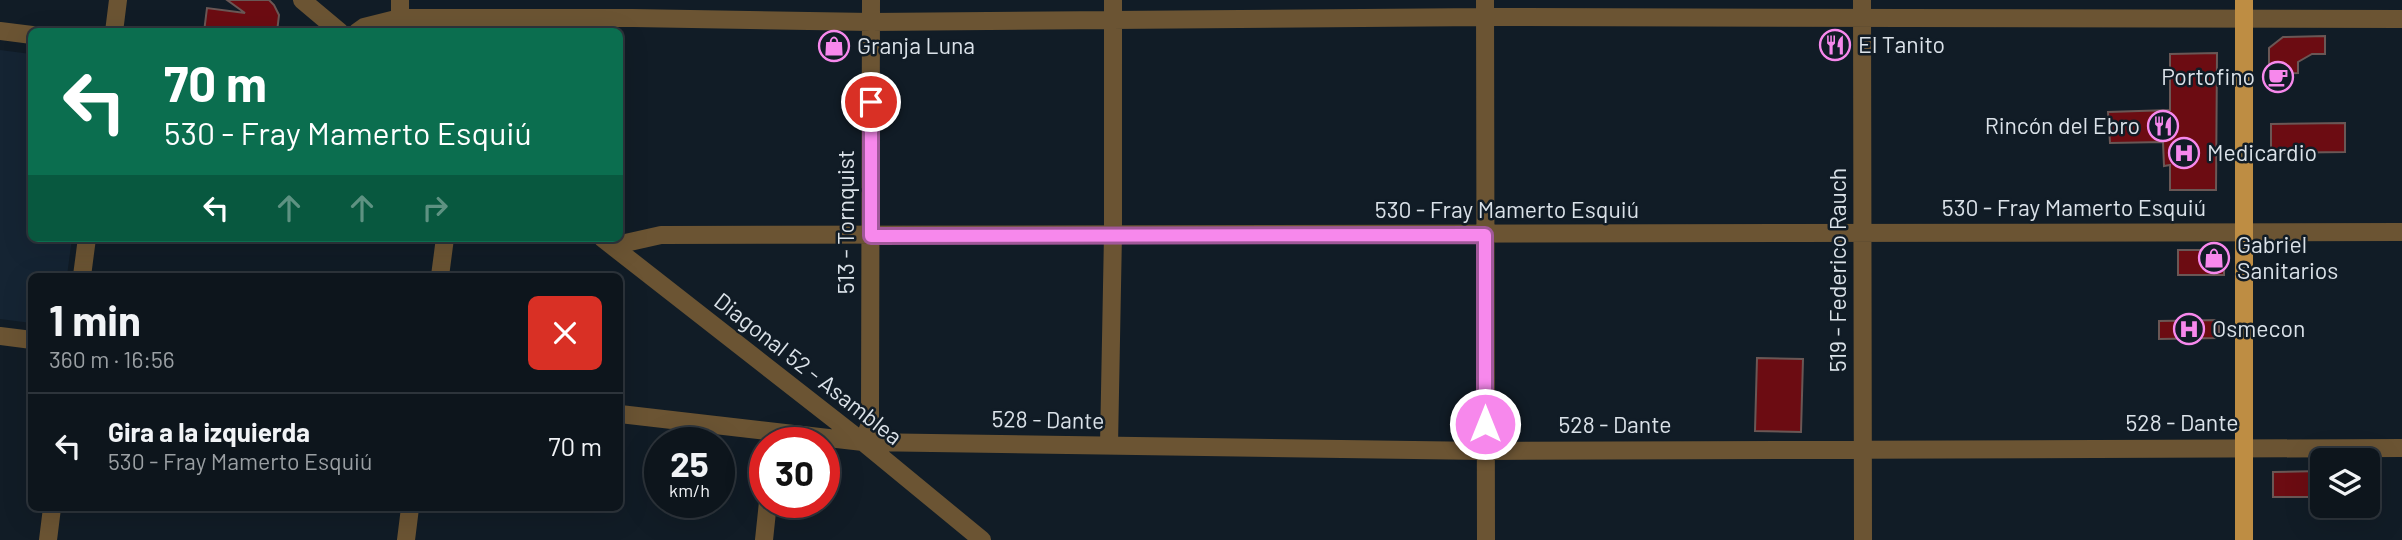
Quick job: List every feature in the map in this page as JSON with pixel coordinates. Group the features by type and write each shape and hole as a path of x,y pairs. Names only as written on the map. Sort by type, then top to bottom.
{"main road":[{"path":"2244,0 2244,540"}],"street":[{"path":"114,28 118,0"},
{"path":"302,0 335,28"},
{"name":"513 - Tornquist","path":"863,442 870,424 871,0"},
{"path":"1109,445 1113,234 1113,0"},
{"name":"519 - Federico Rauch","path":"1862,0 1863,540"},
{"path":"1485,8 1486,540"},
{"path":"364,28 400,9 633,9 871,22 1113,21 1485,8 1862,19 2402,19"},
{"path":"0,31 28,34"},
{"name":"530 - Fray Mamerto Esquiú","path":"623,240 661,235 2402,232"},
{"path":"82,273 86,242"},
{"path":"440,273 444,242"},
{"name":"Diagonal 52 - Asamblea","path":"607,242 863,442 982,540"},
{"path":"0,336 28,340"},
{"name":"528 - Dante","path":"623,414 749,434"},
{"name":"528 - Dante","path":"840,441 1485,451 2402,448"},
{"path":"48,540 52,511"},
{"path":"406,540 410,511"},
{"path":"764,540 766,518"}],"shaded area":[{"path":"0,50 28,54 28,242 71,242 67,273 28,273 28,323 0,319"}],"building":[{"path":"227,0 269,0 279,15 277,28 204,28 207,8 245,13"},
{"path":"2325,36 2325,54 2312,54 2298,62 2298,73 2269,74 2269,48 2283,37"},
{"path":"2217,53 2216,190 2170,190 2170,165 2164,166 2163,142 2110,143 2108,112 2170,110 2170,54"},
{"path":"2345,123 2345,152 2271,153 2271,124"},
{"path":"2178,250 2224,250 2224,275 2178,275"},
{"name":"Osmecon","path":"2219,320 2219,338 2159,339 2159,321"},
{"path":"1757,358 1803,359 1801,432 1755,431"},
{"path":"2310,471 2310,497 2273,497 2273,472"}],"place":[{"name":"El Tanito","path":"1835,45"},
{"name":"Granja Luna","path":"834,46"},
{"name":"Portofino","path":"2278,77"},
{"name":"Rincón del Ebro","path":"2163,126"},
{"name":"Medicardio","path":"2184,153"},
{"name":"Gabriel Sanitarios","path":"2214,258"},
{"name":"Osmecon","path":"2189,329"}],"route":[{"path":"871,102 871,236 1485,235 1485,424"}]}
